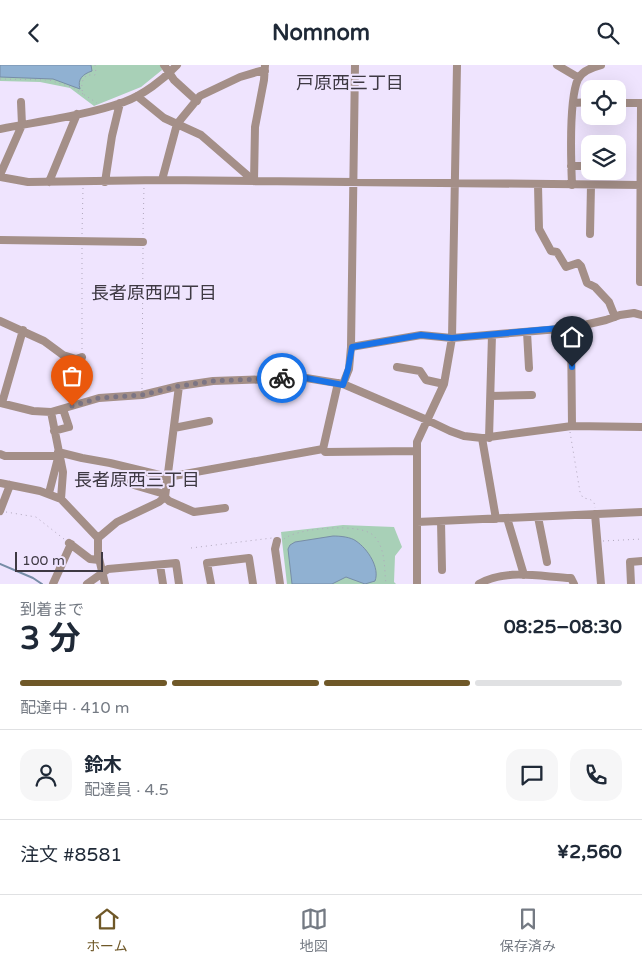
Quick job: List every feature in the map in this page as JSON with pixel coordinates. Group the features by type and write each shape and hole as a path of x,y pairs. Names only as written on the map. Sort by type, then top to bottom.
{"street":[{"path":"164,65 168,73 196,101"},
{"path":"0,129 78,114 120,103 137,96 177,65"},
{"path":"323,449 341,384 348,369 352,347 355,65"},
{"path":"417,584 417,442 444,384 452,338 457,65"},
{"path":"557,65 579,78"},
{"path":"572,185 574,103 579,78 594,66 601,65"},
{"path":"254,181 255,127 265,68"},
{"path":"162,180 177,124 200,96 240,77 265,68"},
{"path":"137,96 153,110 201,135 254,181"},
{"path":"21,102 22,125 0,176 28,182 162,180 456,185 641,185"},
{"path":"105,182 112,136 120,103"},
{"path":"574,103 581,103"},
{"path":"626,103 642,103 640,282 642,282"},
{"path":"49,182 78,114"},
{"path":"572,166 581,166"},
{"path":"538,185 539,232 551,251 557,252 566,267 578,263 581,266 587,283 595,287 609,302 615,317"},
{"path":"590,234 591,185"},
{"path":"0,240 143,242"},
{"path":"352,347 421,335 452,338 527,332 571,327 634,313 642,315"},
{"path":"0,321 44,341 63,355 76,359 82,357"},
{"path":"570,427 571,327"},
{"path":"23,330 1,403 33,411 51,412 99,398 142,395 179,386 213,381 306,378 341,384 464,436 486,438 570,427 642,427"},
{"path":"527,332 530,368"},
{"path":"492,335 491,396 486,438 496,519"},
{"path":"397,367 420,371 426,380 444,384"},
{"path":"98,538 116,522 159,503 165,497 179,386"},
{"path":"491,396 532,395"},
{"path":"54,431 68,427 63,409"},
{"path":"51,412 63,473 61,499"},
{"path":"174,428 209,421"},
{"path":"0,454 5,456 58,454 110,463 168,477 323,449 325,452 416,451"},
{"path":"49,493 58,454"},
{"path":"0,483 49,493 61,499 98,538 105,584"},
{"path":"127,483 161,493 169,501 194,512 225,508"},
{"path":"0,511 10,485"},
{"path":"417,522 642,512"},
{"path":"595,514 600,584"},
{"path":"538,517 547,562"},
{"path":"507,518 524,575"},
{"path":"441,521 442,570"},
{"path":"280,540 275,549 280,584"},
{"path":"53,584 70,544 90,559 100,560"},
{"path":"211,584 207,563 249,557 253,584"},
{"path":"631,584 630,562 642,561"},
{"path":"87,584 108,569 176,563 179,584"},
{"path":"160,565 163,584"},
{"path":"479,584 502,576 524,575 571,579 574,584"}],"path":[{"path":"83,94 82,82 87,75 95,75 95,65"},
{"path":"0,79 48,80 74,88 104,107"},
{"path":"142,395 144,181"},
{"path":"82,357 83,182"},
{"path":"570,427 580,492 583,498 593,500 595,503 595,514"},
{"path":"0,511 36,517 70,544"},
{"path":"191,548 270,537 280,540 304,531 343,528 362,529 374,536 383,554 385,584"},
{"path":"597,541 642,539"}],"green space":[{"path":"0,65 161,65 162,70 141,87 94,106 70,88 40,82 0,81"},
{"path":"343,525 394,527 402,547 395,556 394,582 396,584 287,584 281,532"}],"water":[{"path":"0,65 91,65 92,71 82,77 79,82 80,89 53,79 0,77"},
{"path":"333,536 356,541 365,549 372,559 376,570 375,581 365,584 346,577 332,584 292,584 288,549 290,545 295,542"}],"waterway":[{"path":"0,564 33,578 42,584"}],"way so far":[{"path":"72,406 83,401 99,398 142,395 179,386 213,381 282,378"}],"district":[{"name":"戸原西三丁目","path":"350,83"},
{"name":"長者原西四丁目","path":"154,293"},
{"name":"長者原西三丁目","path":"137,480"}],"route":[{"path":"282,378 306,378 343,385 352,347 388,340 421,335 452,338 571,327 572,367"}]}
